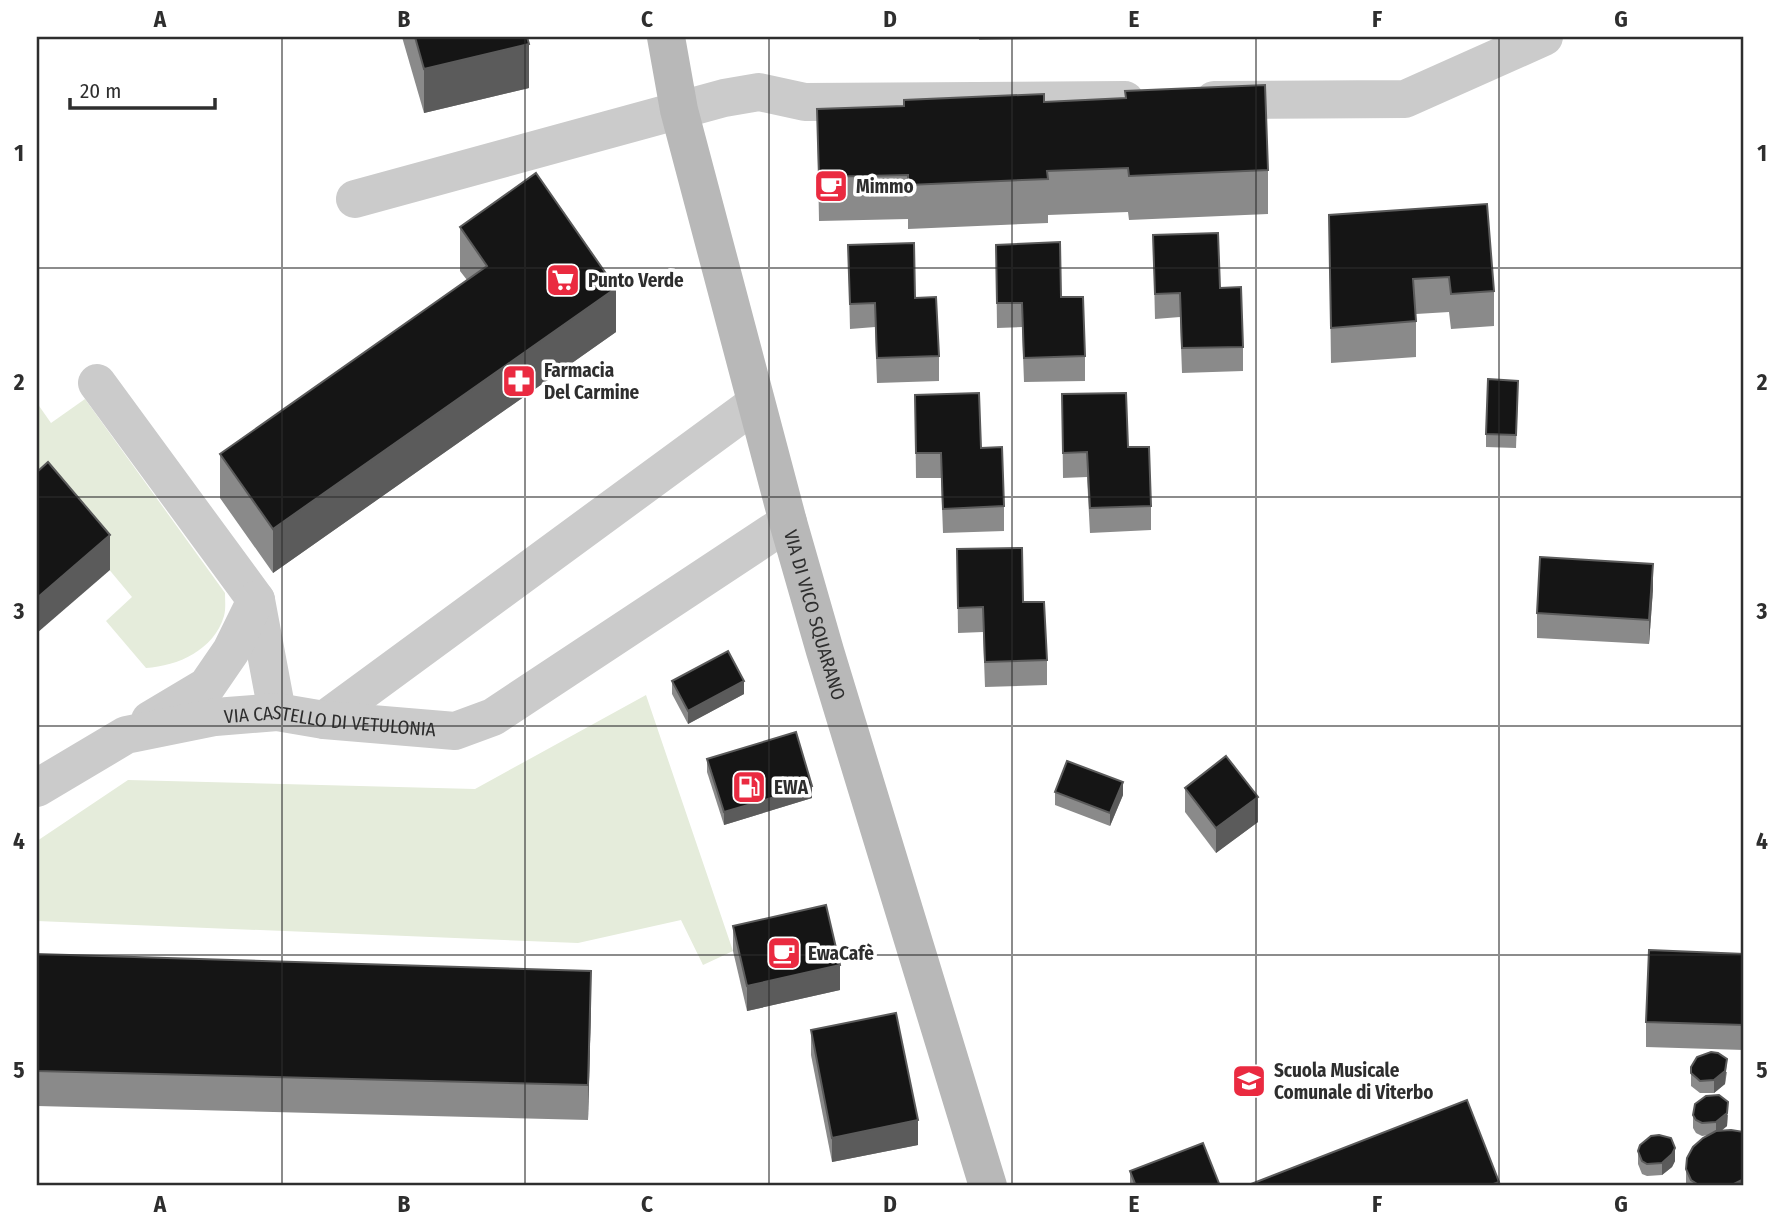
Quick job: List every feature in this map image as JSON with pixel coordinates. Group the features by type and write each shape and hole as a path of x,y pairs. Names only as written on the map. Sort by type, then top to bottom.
{"main road":[{"name":"VIA DI VICO SQUARANO","path":"666,37 679,110 788,522 988,1186"}],"street":[{"path":"355,199 679,110 727,124 764,119 805,102 1405,99 1544,37"},
{"path":"97,383 257,600 277,712"},
{"path":"324,720 756,403"},
{"name":"VIA CASTELLO DI VETULONIA","path":"37,788 126,735 211,701 324,720 455,731 493,717 788,522"},
{"path":"211,701 231,651 257,600"}],"green space":[{"path":"85,399 225,593 224,616 219,628 203,647 182,660 146,668 106,621 132,597 37,483 37,403 51,423"},
{"path":"646,695 733,951 703,965 681,920 578,943 37,921 37,841 128,780 475,789"}],"building":[{"path":"415,37 527,37 529,44 424,69"},
{"path":"1265,85 1268,170 1129,176 1128,168 1047,171 1048,179 908,185 908,175 819,177 817,109 904,106 904,100 1044,94 1044,102 1126,98 1125,91"},
{"path":"536,173 616,288 273,529 220,454 487,266 460,227"},
{"path":"1487,204 1494,291 1451,294 1449,277 1413,279 1416,321 1331,328 1329,215"},
{"path":"1218,233 1220,288 1241,287 1243,347 1182,348 1180,293 1155,294 1153,235"},
{"path":"1060,242 1061,297 1083,297 1085,356 1024,358 1022,303 997,303 996,245"},
{"path":"914,243 915,298 936,297 939,356 877,358 875,303 850,304 848,245"},
{"path":"1488,379 1518,381 1516,435 1486,434"},
{"path":"979,393 981,448 1002,447 1004,506 943,509 941,453 916,453 915,395"},
{"path":"1126,393 1128,447 1149,447 1151,506 1090,508 1087,452 1063,453 1062,394"},
{"path":"48,462 110,535 37,598 37,472"},
{"path":"1022,548 1023,602 1044,602 1047,660 985,662 983,607 958,608 957,549"},
{"path":"1540,557 1653,564 1649,620 1537,613"},
{"path":"728,651 744,681 688,711 672,681"},
{"path":"796,732 812,786 724,812 707,759"},
{"path":"1226,756 1258,797 1216,828 1185,788"},
{"path":"1067,761 1123,782 1110,813 1055,792"},
{"path":"826,905 840,965 747,986 733,926"},
{"path":"1649,950 1744,954 1744,1025 1646,1022"},
{"path":"37,954 591,971 588,1085 37,1071"},
{"path":"896,1013 918,1120 832,1138 811,1030"},
{"path":"1711,1052 1727,1059 1725,1071 1714,1080 1700,1081 1691,1073 1691,1067 1697,1057"},
{"path":"1719,1095 1728,1102 1727,1113 1716,1122 1702,1123 1696,1120 1693,1115 1695,1104 1706,1096"},
{"path":"1467,1100 1499,1182 1488,1186 1246,1186"},
{"path":"1716,1131 1744,1132 1744,1179 1730,1186 1700,1186 1691,1180 1686,1169 1687,1158 1693,1147"},
{"path":"1651,1136 1671,1138 1675,1148 1662,1163 1647,1164 1642,1161 1638,1151 1640,1145"},
{"path":"1203,1143 1220,1186 1136,1186 1130,1171"}],"place":[{"name":"Mimmo","path":"831,186"},
{"name":"Punto Verde","path":"563,280"},
{"name":"Farmacia Del Carmine","path":"519,381"},
{"name":"EWA","path":"749,787"},
{"name":"EwaCafè","path":"784,953"},
{"name":"Scuola Musicale Comunale di Viterbo","path":"1249,1081"}]}
